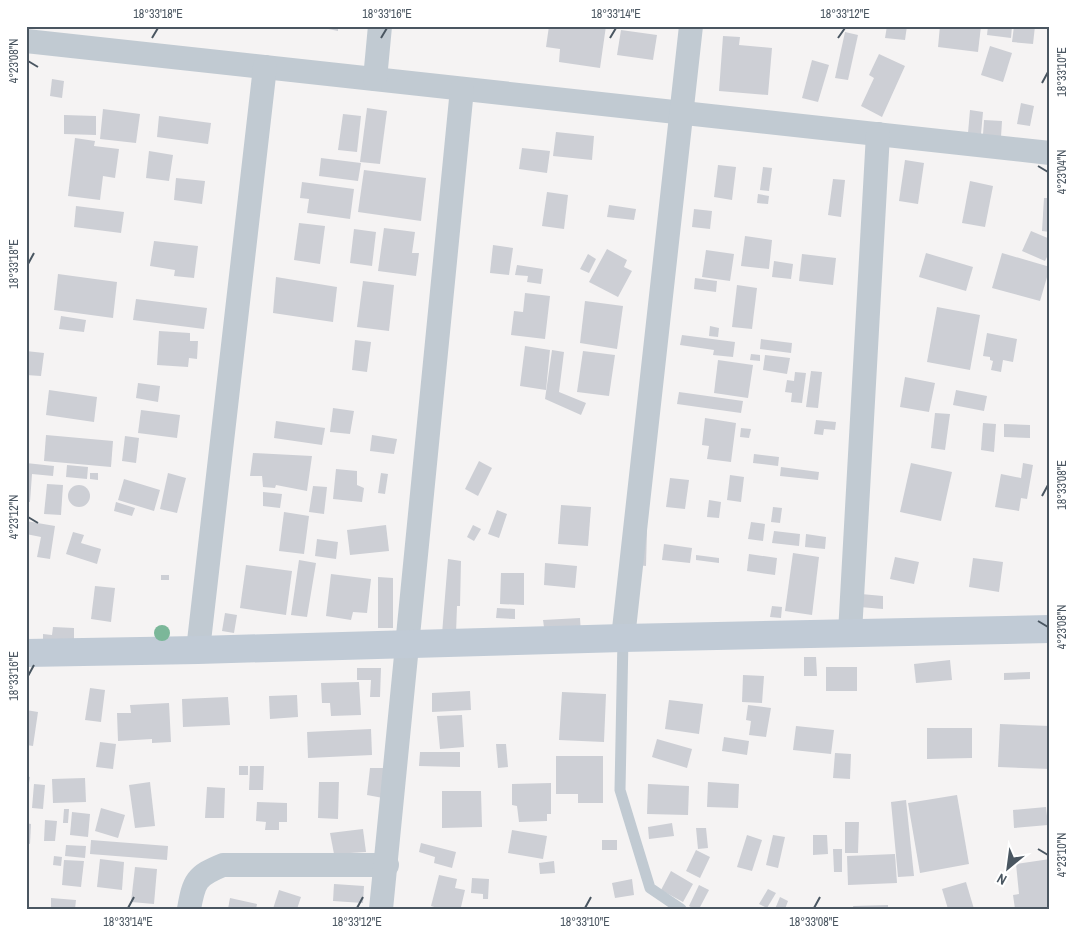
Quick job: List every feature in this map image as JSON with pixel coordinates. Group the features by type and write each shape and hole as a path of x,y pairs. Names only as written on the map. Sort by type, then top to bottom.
{"street":[{"path":"375,79 380,26"},
{"path":"623,638 691,26"},
{"path":"26,41 1050,153"},
{"path":"198,650 265,67"},
{"path":"381,909 387,865 462,89"},
{"path":"850,633 878,134"},
{"path":"26,652 198,650 623,638 1050,630"},
{"path":"189,909 193,885 208,871 223,865 387,865"}],"lane":[{"path":"623,638 620,790 650,888 682,909"}],"building":[{"path":"314,26 338,26 338,31"},
{"path":"549,26 606,26 600,68 559,62 560,49 546,47"},
{"path":"887,26 907,26 905,40 885,38"},
{"path":"940,26 981,26 978,52 938,47"},
{"path":"988,26 1012,26 1011,38 987,35"},
{"path":"1014,26 1035,26 1033,44 1012,42"},
{"path":"621,30 657,35 653,60 617,55"},
{"path":"845,32 858,35 848,80 835,78"},
{"path":"723,36 740,37 739,45 772,48 768,95 719,91"},
{"path":"990,46 1012,53 1003,82 981,75"},
{"path":"879,54 905,66 882,117 861,106 874,78 869,75"},
{"path":"812,60 829,65 818,102 802,98"},
{"path":"52,79 64,81 62,98 50,96"},
{"path":"1021,103 1034,106 1030,126 1017,124"},
{"path":"367,108 387,111 380,164 360,162"},
{"path":"103,109 140,114 136,143 100,139"},
{"path":"970,110 983,112 981,134 968,133"},
{"path":"343,114 361,116 357,152 338,150"},
{"path":"64,115 96,116 96,135 64,134"},
{"path":"159,116 211,123 208,144 157,137"},
{"path":"984,120 1002,121 1001,137 983,135"},
{"path":"556,132 594,136 592,160 553,156"},
{"path":"75,138 95,141 94,146 119,149 115,178 103,176 100,200 68,196"},
{"path":"522,148 550,151 547,173 519,169"},
{"path":"149,151 173,155 169,181 146,178"},
{"path":"321,158 361,163 358,181 319,176"},
{"path":"905,160 924,163 918,204 899,201"},
{"path":"718,165 736,167 732,200 714,197"},
{"path":"763,167 772,168 769,191 760,190"},
{"path":"364,170 426,178 421,221 358,212"},
{"path":"176,178 205,181 202,204 174,200"},
{"path":"833,179 845,180 841,217 828,215"},
{"path":"970,181 993,186 985,227 962,223"},
{"path":"302,182 354,189 350,219 307,213 309,199 300,198"},
{"path":"547,192 568,195 564,229 542,226"},
{"path":"758,194 769,196 768,204 757,203"},
{"path":"1044,198 1050,198 1050,232 1042,231"},
{"path":"609,205 636,209 634,220 607,217"},
{"path":"76,206 124,212 121,233 74,227"},
{"path":"694,209 712,211 710,229 692,227"},
{"path":"299,223 325,226 320,264 294,260"},
{"path":"384,228 415,232 412,253 419,253 416,276 378,271"},
{"path":"354,229 376,232 372,266 350,263"},
{"path":"1031,231 1050,239 1050,251 1045,261 1022,251"},
{"path":"745,236 772,240 769,269 741,266"},
{"path":"154,241 198,246 194,278 174,276 175,270 150,266"},
{"path":"493,245 513,248 509,275 490,273"},
{"path":"607,249 627,260 624,267 632,271 618,297 589,282"},
{"path":"706,250 734,254 730,281 702,277"},
{"path":"926,253 973,267 966,291 919,277"},
{"path":"1002,253 1050,267 1040,301 992,288"},
{"path":"588,254 596,259 589,273 580,269"},
{"path":"802,254 836,258 833,285 799,281"},
{"path":"774,261 793,264 791,279 772,277"},
{"path":"517,265 543,269 541,284 527,282 528,276 515,275"},
{"path":"58,274 117,282 113,318 54,310"},
{"path":"276,277 337,287 333,322 273,313"},
{"path":"695,278 717,281 716,292 694,289"},
{"path":"363,281 394,285 389,331 357,327"},
{"path":"737,285 757,288 752,329 732,327"},
{"path":"525,293 550,296 545,339 511,335 514,311 523,312"},
{"path":"136,299 207,308 204,329 133,320"},
{"path":"585,301 623,306 617,349 580,343"},
{"path":"937,307 980,315 970,370 927,362"},
{"path":"61,316 86,320 84,332 59,329"},
{"path":"710,326 719,328 718,337 709,336"},
{"path":"159,331 190,333 190,341 198,341 197,359 189,358 188,367 157,365"},
{"path":"987,333 1017,339 1013,362 1003,360 1001,372 991,370 993,361 990,360 990,357 983,356"},
{"path":"682,335 735,342 733,357 713,355 714,350 680,345"},
{"path":"761,339 792,343 791,353 760,349"},
{"path":"355,340 371,342 367,372 352,370"},
{"path":"525,346 550,350 546,390 520,386"},
{"path":"552,350 564,352 559,392 586,403 581,415 545,399"},
{"path":"26,351 44,353 41,376 26,375"},
{"path":"583,351 615,355 609,396 577,392"},
{"path":"751,354 760,355 760,361 750,360"},
{"path":"765,355 790,358 787,374 763,370"},
{"path":"718,360 753,365 748,398 714,393"},
{"path":"811,371 822,372 818,408 806,407"},
{"path":"795,372 806,373 802,403 791,402 792,393 785,392 787,380 794,381"},
{"path":"905,377 935,383 929,412 900,407"},
{"path":"138,383 160,386 158,402 136,398"},
{"path":"49,390 97,397 94,422 46,415"},
{"path":"956,390 987,396 984,411 953,405"},
{"path":"679,392 743,401 741,413 677,404"},
{"path":"333,408 354,411 350,434 330,432"},
{"path":"141,410 180,415 177,438 138,433"},
{"path":"935,413 950,414 945,450 931,448"},
{"path":"705,418 736,423 731,462 707,459 709,446 702,445"},
{"path":"816,420 836,422 835,430 824,429 823,435 814,434"},
{"path":"276,421 325,428 322,445 274,438"},
{"path":"983,423 996,424 994,452 981,450"},
{"path":"1004,424 1030,425 1030,438 1004,437"},
{"path":"741,428 751,429 749,438 740,437"},
{"path":"46,435 113,441 111,467 44,461"},
{"path":"372,435 397,439 394,454 370,451"},
{"path":"125,436 139,438 136,463 122,461"},
{"path":"253,453 312,456 307,491 276,485 275,488 263,487 262,476 250,476"},
{"path":"754,454 779,457 778,466 753,463"},
{"path":"479,461 492,468 478,496 465,489"},
{"path":"26,463 54,466 53,476 32,474 30,502 26,502"},
{"path":"911,463 952,472 941,521 900,512"},
{"path":"1023,463 1033,465 1027,499 1021,498 1019,511 995,507 1001,474 1021,478"},
{"path":"67,465 88,467 87,479 66,477"},
{"path":"781,467 819,472 818,480 780,476"},
{"path":"336,469 357,471 357,485 364,488 362,502 333,499"},
{"path":"90,473 98,473 98,480 90,479"},
{"path":"168,473 186,478 177,513 160,509"},
{"path":"381,473 388,474 385,494 378,493"},
{"path":"730,475 744,477 741,502 727,500"},
{"path":"670,478 689,480 685,509 666,507"},
{"path":"124,479 160,490 154,511 118,500"},
{"path":"47,484 63,485 61,515 44,514"},
{"path":"79,485 87,488 90,496 87,504 79,507 71,504 68,496 71,488"},
{"path":"313,486 327,487 324,514 309,512"},
{"path":"263,492 282,494 280,508 263,506"},
{"path":"709,500 721,502 719,518 707,517"},
{"path":"116,502 135,508 132,516 114,511"},
{"path":"561,505 591,507 588,546 558,544"},
{"path":"773,507 782,508 780,523 771,522"},
{"path":"497,510 507,514 499,538 488,534"},
{"path":"284,512 309,516 304,554 279,551"},
{"path":"26,521 55,526 50,559 37,557 41,537 26,534"},
{"path":"751,522 765,524 763,541 748,539"},
{"path":"386,525 389,551 350,555 347,530"},
{"path":"473,525 481,529 474,541 467,537"},
{"path":"639,529 647,530 646,566 637,565"},
{"path":"774,531 800,534 799,546 772,543"},
{"path":"73,532 84,535 81,543 101,549 97,564 66,554"},
{"path":"806,534 826,537 825,549 805,547"},
{"path":"317,539 338,542 336,559 315,556"},
{"path":"664,544 692,548 690,563 662,560"},
{"path":"793,553 819,557 812,615 785,611"},
{"path":"749,554 777,558 775,575 747,571"},
{"path":"696,555 719,558 719,563 696,560"},
{"path":"895,557 919,562 914,584 890,579"},
{"path":"973,558 1003,562 999,592 969,587"},
{"path":"448,559 461,561 460,606 457,606 456,634 442,634"},
{"path":"299,560 316,563 307,617 291,615"},
{"path":"545,563 577,566 575,588 544,585"},
{"path":"246,565 292,571 286,615 240,608"},
{"path":"501,573 524,573 524,605 500,604"},
{"path":"331,574 371,579 367,613 353,612 351,620 326,616"},
{"path":"161,575 169,575 169,580 161,580"},
{"path":"378,577 393,578 393,628 378,628"},
{"path":"95,586 115,588 111,622 91,619"},
{"path":"861,594 883,596 883,609 860,607"},
{"path":"772,606 782,607 781,618 770,617"},
{"path":"497,608 515,609 515,619 496,618"},
{"path":"225,613 237,615 234,633 222,631"},
{"path":"580,618 581,633 545,634 543,620"},
{"path":"53,627 74,628 74,644 43,643 43,634 52,635"},
{"path":"804,657 816,657 817,676 804,676"},
{"path":"950,660 952,680 916,683 914,664"},
{"path":"826,667 857,667 857,691 826,691"},
{"path":"357,668 381,668 380,697 370,697 371,680 357,680"},
{"path":"1030,672 1030,679 1004,680 1004,673"},
{"path":"743,675 764,676 762,703 742,702"},
{"path":"359,682 361,715 331,716 330,703 322,703 321,683"},
{"path":"90,688 105,690 101,722 85,720"},
{"path":"470,691 471,710 432,712 432,693"},
{"path":"562,692 606,694 604,742 559,740"},
{"path":"297,695 298,717 270,719 269,696"},
{"path":"228,697 230,725 183,727 182,699"},
{"path":"669,700 703,704 699,734 665,729"},
{"path":"169,703 171,742 152,743 152,739 118,741 117,713 131,713 130,705"},
{"path":"748,705 771,708 766,737 749,735 751,721 746,720"},
{"path":"26,710 38,712 33,746 26,745"},
{"path":"462,715 464,747 440,749 437,716"},
{"path":"1000,724 1050,726 1050,769 998,767"},
{"path":"796,726 834,730 831,754 793,750"},
{"path":"927,728 972,728 972,758 927,759"},
{"path":"371,729 372,755 308,758 307,732"},
{"path":"724,737 749,741 747,755 722,751"},
{"path":"657,739 692,749 687,768 652,757"},
{"path":"100,742 116,744 113,769 96,767"},
{"path":"496,744 506,744 508,767 498,768"},
{"path":"420,752 460,752 460,767 419,766"},
{"path":"835,753 851,754 850,779 833,778"},
{"path":"556,756 603,756 603,803 578,803 578,794 556,794"},
{"path":"239,766 248,766 248,775 239,775"},
{"path":"250,766 264,766 263,790 249,790"},
{"path":"370,768 384,768 383,798 367,795"},
{"path":"26,776 30,777 27,795 26,795"},
{"path":"85,778 86,802 53,803 52,779"},
{"path":"150,782 155,826 135,828 129,785"},
{"path":"319,782 339,782 338,819 318,818"},
{"path":"708,782 739,784 738,808 707,807"},
{"path":"551,783 551,814 547,814 547,821 519,822 517,806 512,805 512,784"},
{"path":"34,784 45,785 43,809 32,808"},
{"path":"648,784 689,786 688,815 647,814"},
{"path":"207,787 225,788 224,818 205,818"},
{"path":"442,791 481,791 482,827 442,828"},
{"path":"957,795 969,864 920,873 908,803"},
{"path":"906,800 914,876 898,877 891,802"},
{"path":"257,802 287,803 287,822 279,822 279,830 265,830 266,822 256,821"},
{"path":"1046,807 1048,825 1014,828 1013,810"},
{"path":"101,808 125,815 118,838 95,831"},
{"path":"64,809 69,809 68,823 63,823"},
{"path":"72,812 90,814 88,837 70,835"},
{"path":"45,820 57,821 55,841 44,841"},
{"path":"845,822 859,822 858,853 845,853"},
{"path":"26,823 31,824 30,844 26,843"},
{"path":"672,823 674,836 649,839 648,827"},
{"path":"696,828 706,828 708,848 698,849"},
{"path":"363,829 366,852 334,854 330,833"},
{"path":"512,830 547,836 543,859 508,853"},
{"path":"747,835 762,840 752,871 737,867"},
{"path":"773,835 785,837 778,868 766,865"},
{"path":"813,835 827,835 828,854 813,855"},
{"path":"91,840 168,846 167,860 90,854"},
{"path":"602,840 617,840 617,850 602,850"},
{"path":"421,843 456,852 452,868 434,863 435,857 419,852"},
{"path":"66,845 86,846 85,858 65,856"},
{"path":"833,849 842,849 842,872 834,872"},
{"path":"696,850 710,857 700,878 686,871"},
{"path":"895,854 897,883 848,885 847,856"},
{"path":"54,856 62,857 61,866 53,865"},
{"path":"100,859 124,862 122,890 97,887"},
{"path":"1050,859 1050,908 1015,909 1013,895 1019,894 1016,864"},
{"path":"64,860 84,861 81,887 62,885"},
{"path":"554,861 555,873 540,874 539,863"},
{"path":"135,867 157,869 154,904 131,902"},
{"path":"671,871 693,884 683,902 661,890"},
{"path":"439,875 457,879 455,888 465,890 461,907 441,909 431,906"},
{"path":"472,878 489,879 488,899 483,899 483,894 471,893"},
{"path":"632,879 634,895 615,898 612,883"},
{"path":"966,882 974,909 948,909 942,889"},
{"path":"334,884 364,886 363,903 333,901"},
{"path":"699,885 709,890 699,909 694,909 689,906"},
{"path":"768,889 776,893 767,908 759,904"},
{"path":"279,890 301,897 297,909 273,909"},
{"path":"780,897 788,901 785,909 775,909"},
{"path":"51,898 76,900 75,909 51,908"},
{"path":"230,898 257,904 256,909 228,909"},
{"path":"888,905 888,909 854,909 853,906"}]}
